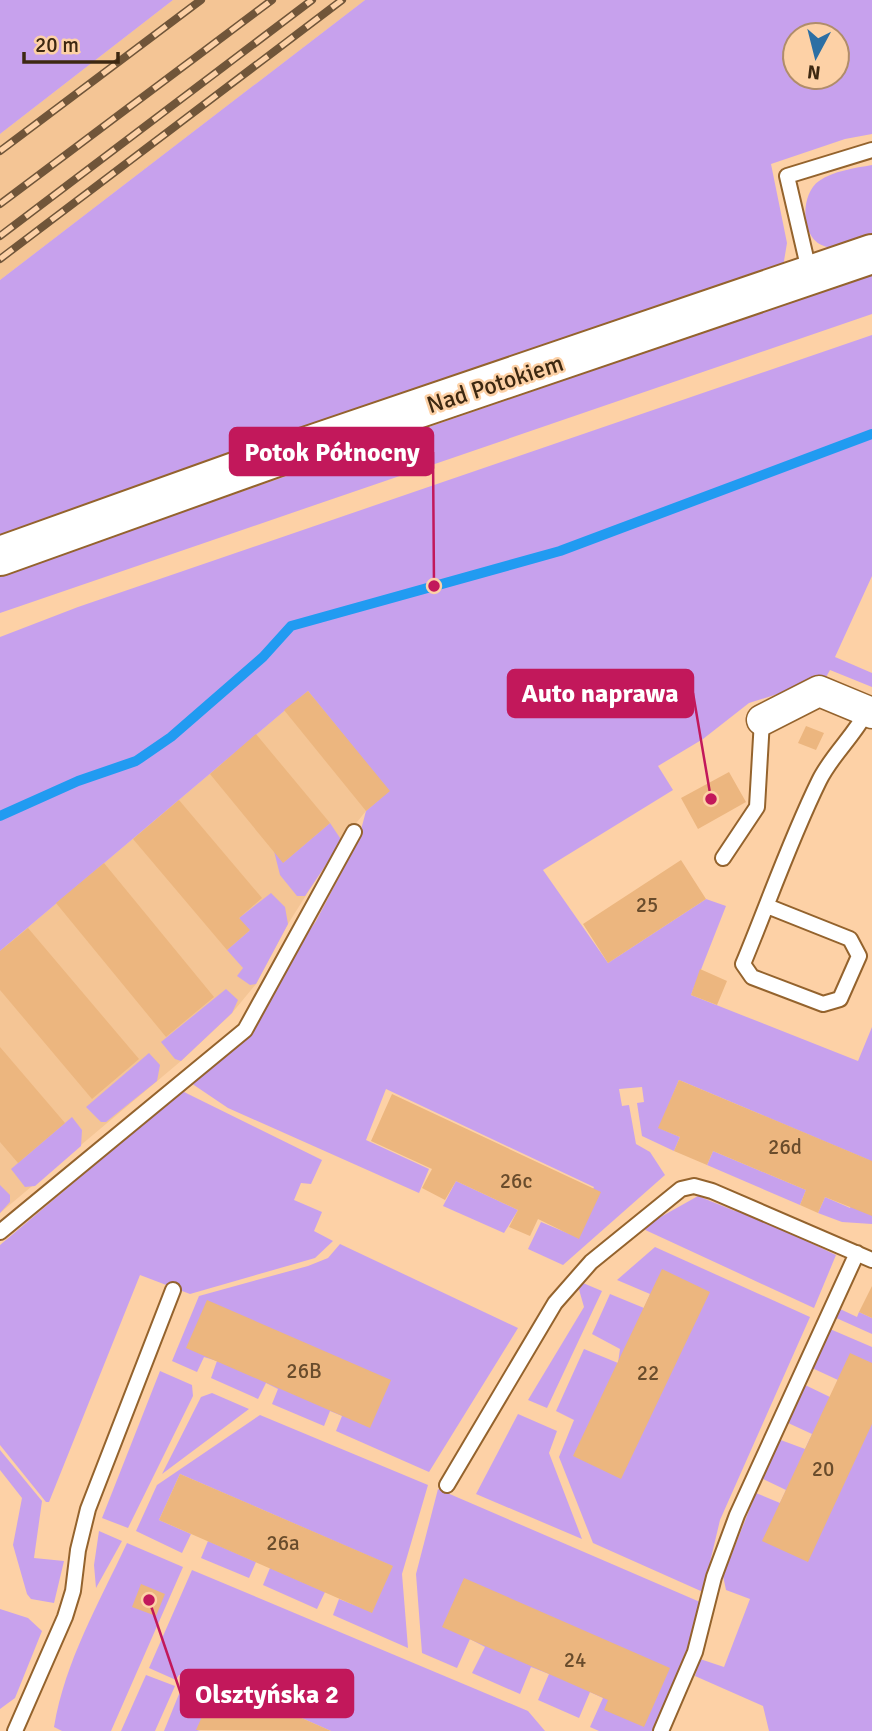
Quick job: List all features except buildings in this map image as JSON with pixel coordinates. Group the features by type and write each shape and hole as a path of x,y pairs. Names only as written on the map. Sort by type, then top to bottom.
{"main road":[{"name":"Nad Potokiem","path":"0,556 299,449 872,254"}],"street":[{"path":"762,720 819,691 869,712"}],"lane":[{"path":"810,276 787,176 872,150"},
{"path":"767,906 850,939 859,956 840,999 823,1004 751,977 743,964 767,906 820,779 869,712"},
{"path":"723,858 757,807 762,720"},
{"path":"0,1232 245,1030 354,832"},
{"path":"447,1485 555,1303 591,1262 681,1189 694,1186 712,1191 872,1259"},
{"path":"661,1731 695,1652 714,1577 737,1515 857,1253"},
{"path":"15,1731 65,1617 73,1591 78,1550 88,1509 173,1290"}],"shaded area":[{"path":"0,0 173,0 0,134"},
{"path":"173,0 365,0 0,280 0,134"},
{"path":"365,0 872,0 872,134 845,139 771,164 787,243 783,267 0,539 0,280"},
{"path":"872,165 872,238 836,248 816,241 810,234 805,215 808,196 813,187 819,181 844,170"},
{"path":"872,274 872,314 0,613 0,575"},
{"path":"872,335 872,576 835,657 872,673 872,687 830,670 825,679 749,703 703,739 658,766 673,790 543,870 608,963 706,899 726,906 691,995 858,1061 872,1027 872,1224 842,1222 818,1213 825,1197 850,1208 869,1160 679,1080 659,1128 680,1137 674,1151 642,1136 637,1103 644,1102 642,1087 619,1089 622,1106 629,1105 636,1144 650,1152 665,1175 563,1265 528,1249 541,1222 572,1235 594,1187 386,1089 366,1140 429,1169 419,1193 228,1108 185,1079 246,1025 316,921 358,841 366,811 389,791 308,691 0,951 0,637 78,607"},
{"path":"308,691 390,791 366,811 335,849 288,924 256,984 232,1013 181,1061 0,1213 0,951"},
{"path":"330,823 342,841 305,896 297,896 280,875 274,851 284,862"},
{"path":"271,893 285,907 288,924 256,984 250,985 237,976 243,968 227,950 249,931 239,918"},
{"path":"226,989 238,1000 232,1013 181,1061 175,1059 161,1042"},
{"path":"149,1053 160,1065 157,1081 106,1122 101,1122 86,1107"},
{"path":"182,1091 322,1160 311,1184 301,1183 294,1200 322,1212 314,1231 333,1241 315,1258 190,1294 140,1275 49,1502 46,1502 0,1445 0,1245"},
{"path":"72,1117 82,1130 81,1146 35,1186 25,1187 11,1169"},
{"path":"713,1151 806,1190 800,1205 707,1165"},
{"path":"456,1181 518,1210 504,1233 443,1206"},
{"path":"0,1185 10,1195 10,1202 0,1213"},
{"path":"698,1196 735,1211 737,1208 836,1255 814,1308 641,1228"},
{"path":"340,1244 518,1328 429,1472 336,1431 342,1416 330,1411 324,1426 272,1404 278,1389 266,1383 258,1399 211,1378 217,1361 204,1357 197,1372 172,1361 199,1296 308,1266 328,1258"},
{"path":"655,1247 810,1317 720,1520 703,1592 593,1543 559,1457 574,1420 556,1411 584,1349 618,1363 620,1349 592,1334 610,1294 644,1308 650,1294 617,1280"},
{"path":"583,1283 602,1291 547,1408 528,1400 584,1307 578,1286"},
{"path":"838,1308 857,1317 859,1312 872,1318 872,1334 834,1317"},
{"path":"830,1329 872,1347 872,1731 769,1731 763,1706 695,1676 700,1659 724,1667 750,1599 726,1590 723,1576 756,1493 780,1503 786,1490 759,1477 778,1439 805,1449 812,1434 786,1422 803,1384 830,1397 838,1380 812,1368"},
{"path":"160,1371 192,1385 193,1396 128,1528 102,1518"},
{"path":"212,1393 249,1409 162,1474 201,1397"},
{"path":"518,1414 557,1431 549,1453 582,1539 476,1494"},
{"path":"260,1415 428,1485 402,1574 408,1648 333,1615 339,1599 372,1612 392,1566 180,1474 159,1520 191,1534 182,1553 136,1531 157,1485"},
{"path":"0,1450 42,1501 34,1558 64,1561 54,1603 31,1599 27,1594 13,1545 22,1498 0,1470"},
{"path":"438,1489 700,1602 687,1654 652,1731 599,1731 590,1727 603,1698 590,1692 579,1718 538,1700 549,1674 531,1667 520,1694 472,1673 485,1647 470,1639 457,1668 422,1653 416,1574"},
{"path":"99,1531 122,1541 96,1588 94,1565"},
{"path":"208,1541 256,1562 249,1578 201,1558"},
{"path":"127,1543 183,1567 111,1731 62,1731 54,1727 66,1679 84,1633"},
{"path":"270,1568 325,1592 317,1609 263,1585"},
{"path":"192,1570 528,1711 545,1731 331,1731 218,1681 197,1730 200,1731 164,1731 179,1694 187,1697 191,1680 179,1675 176,1680 149,1668"},
{"path":"0,1609 28,1618 42,1631 15,1698 0,1709"},
{"path":"146,1675 175,1686 155,1731 121,1731"}],"waterway":[{"path":"0,816 78,781 136,761 171,737 263,657 291,626 560,551 872,434"}],"railway":[{"path":"0,151 201,0"},
{"path":"0,204 272,0"},
{"path":"0,236 312,0"},
{"path":"0,259 342,0"}],"place":[{"name":"Potok Północny","path":"434,586"},
{"name":"Auto naprawa","path":"711,799"},
{"name":"Olsztyńska 2","path":"149,1600"}]}
